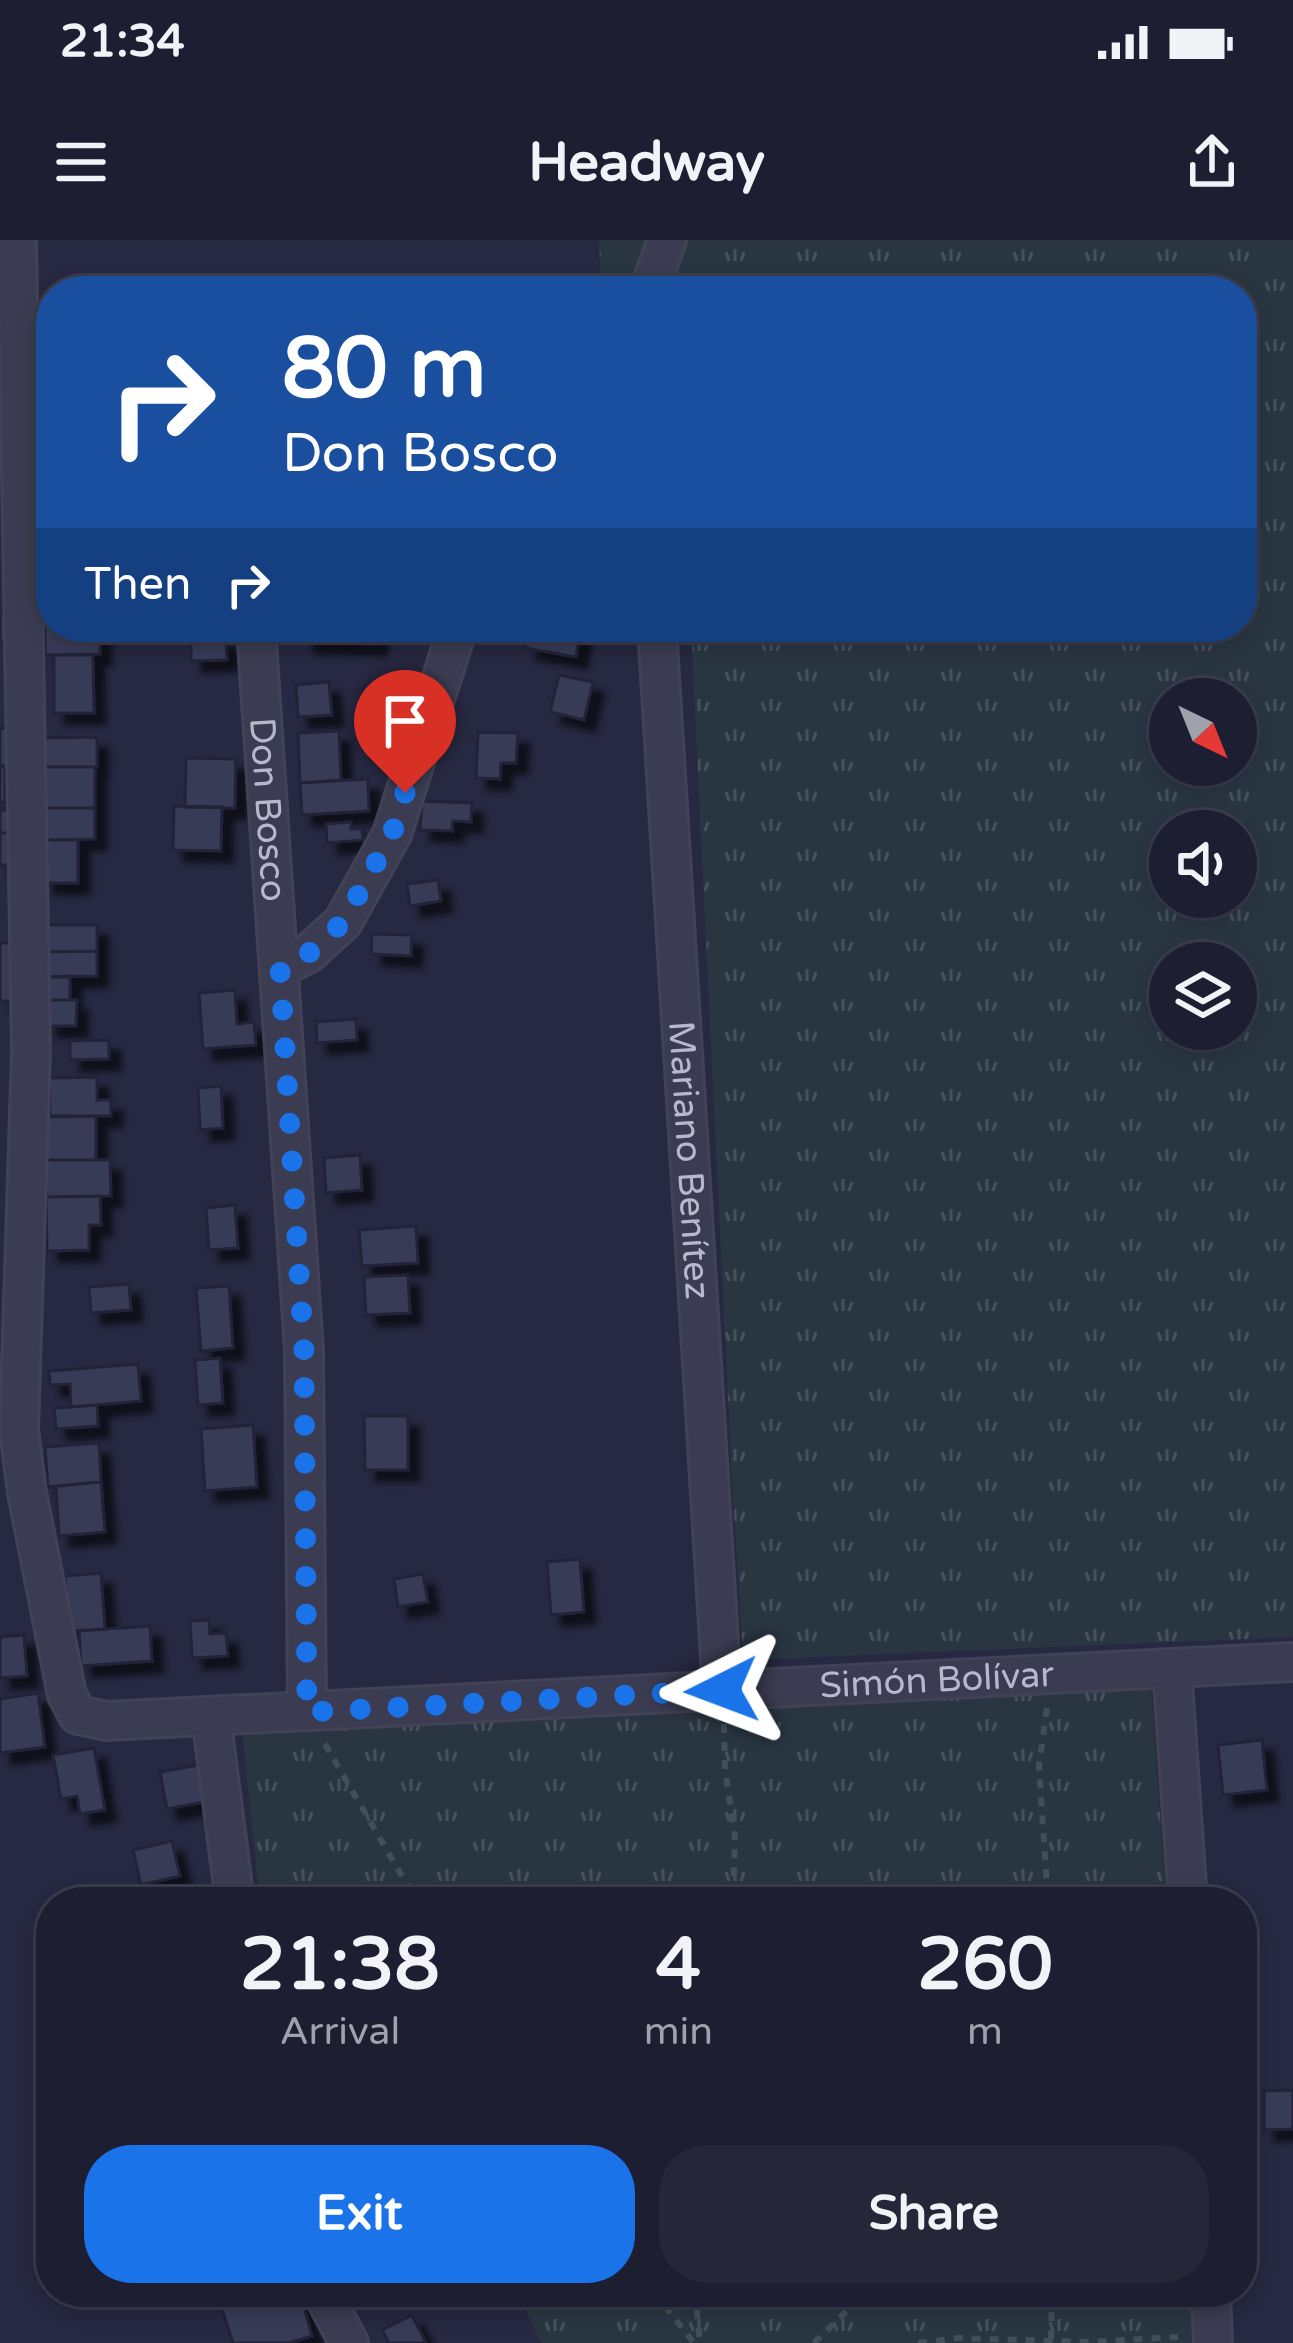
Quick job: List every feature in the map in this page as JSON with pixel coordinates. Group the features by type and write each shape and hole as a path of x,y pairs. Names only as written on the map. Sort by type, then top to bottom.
{"street":[{"path":"17,240 36,390"},
{"path":"654,276 667,240"},
{"name":"Simón Bolívar","path":"36,390 31,1050 20,1430 27,1493 67,1695 78,1715 107,1721 1293,1662"},
{"name":"Don Bosco","path":"257,642 304,1352 307,1712"},
{"path":"280,968 309,953 343,922 392,834 453,642"},
{"name":"Mariano Benítez","path":"658,642 722,1690"},
{"path":"1172,1668 1186,1887"},
{"path":"212,1716 233,1887"},
{"path":"330,2307 349,2343"},
{"path":"1212,2307 1213,2338"}],"path":[{"path":"1047,1887 1039,1766 1051,1675"},
{"path":"722,1690 725,1769 735,1837 733,1887"},
{"path":"307,1712 408,1887"},
{"path":"667,2307 697,2343"},
{"path":"695,2307 697,2343"},
{"path":"814,2343 851,2307"},
{"path":"1051,2342 1052,2307"},
{"path":"918,2343 959,2338 1051,2342 1213,2338"}],"green space":[{"path":"599,240 1293,240 1293,1637 743,1660 692,642 1257,642 1257,276 600,276"},
{"path":"1151,1685 1165,1887 258,1887 242,1729"},
{"path":"524,2307 1193,2307 1195,2343 541,2343"}],"building":[{"path":"0,614 6,614 6,641 0,641"},
{"path":"45,642 100,642 100,654 45,655"},
{"path":"191,642 226,642 227,660 191,661"},
{"path":"526,642 579,642 576,657 525,648"},
{"path":"54,655 93,655 94,713 54,713"},
{"path":"559,675 593,682 584,720 550,712"},
{"path":"329,682 332,715 298,717 296,685"},
{"path":"0,728 13,728 13,767 0,766"},
{"path":"339,731 341,780 300,783 298,733"},
{"path":"478,732 518,733 516,763 501,763 500,779 476,778"},
{"path":"97,737 97,767 44,767 44,738"},
{"path":"186,758 236,759 235,808 185,807"},
{"path":"0,766 5,766 5,803 0,802"},
{"path":"44,767 95,767 95,808 44,808"},
{"path":"368,779 369,811 302,815 300,783"},
{"path":"422,801 472,803 471,822 453,821 452,831 420,830"},
{"path":"174,806 222,807 221,851 173,850"},
{"path":"42,808 95,808 95,839 43,840"},
{"path":"0,810 11,810 10,833 0,833"},
{"path":"351,822 351,829 362,828 363,840 327,843 326,824"},
{"path":"0,833 10,833 10,865 0,865"},
{"path":"43,840 78,840 78,883 43,883"},
{"path":"438,880 441,901 410,906 407,884"},
{"path":"47,925 97,925 97,951 47,952"},
{"path":"372,934 412,935 411,956 371,954"},
{"path":"0,943 14,943 14,1001 0,1001"},
{"path":"97,951 97,976 42,977 42,952"},
{"path":"70,976 70,1000 47,1000 47,977"},
{"path":"235,990 237,1024 254,1022 256,1045 203,1049 199,993"},
{"path":"46,1000 77,1000 76,1026 46,1026"},
{"path":"356,1019 357,1040 317,1043 316,1022"},
{"path":"109,1040 109,1059 70,1060 70,1041"},
{"path":"97,1077 97,1100 111,1100 111,1116 50,1116 49,1078"},
{"path":"221,1086 223,1128 200,1130 198,1088"},
{"path":"96,1116 96,1160 46,1160 46,1117"},
{"path":"360,1155 362,1190 326,1193 324,1158"},
{"path":"46,1160 110,1160 111,1196 46,1197"},
{"path":"100,1196 101,1225 89,1225 89,1250 47,1251 46,1197"},
{"path":"235,1205 238,1248 209,1250 206,1208"},
{"path":"416,1226 418,1263 362,1266 359,1230"},
{"path":"408,1275 410,1313 366,1315 364,1277"},
{"path":"129,1284 131,1310 91,1313 89,1287"},
{"path":"229,1286 233,1348 201,1351 196,1288"},
{"path":"220,1358 223,1403 198,1405 195,1360"},
{"path":"138,1364 141,1401 71,1407 70,1384 50,1385 49,1371"},
{"path":"97,1405 98,1426 56,1429 54,1408"},
{"path":"364,1416 408,1416 408,1470 365,1470"},
{"path":"253,1425 257,1487 205,1491 201,1429"},
{"path":"99,1443 101,1482 48,1487 45,1447"},
{"path":"101,1482 105,1532 59,1536 56,1486"},
{"path":"580,1559 584,1612 551,1615 547,1562"},
{"path":"101,1573 105,1629 69,1631 65,1576"},
{"path":"423,1574 428,1602 398,1607 394,1579"},
{"path":"209,1620 210,1634 226,1633 228,1656 192,1658 190,1621"},
{"path":"150,1626 152,1661 81,1666 79,1631"},
{"path":"24,1635 27,1676 0,1678 0,1637"},
{"path":"38,1693 45,1747 0,1753 0,1699"},
{"path":"1262,1740 1267,1790 1223,1795 1218,1745"},
{"path":"94,1748 105,1810 80,1814 77,1796 61,1799 53,1755"},
{"path":"204,1764 210,1801 167,1809 160,1772"},
{"path":"172,1841 180,1876 141,1885 133,1850"},
{"path":"1293,2090 1293,2129 1264,2130 1264,2091"},
{"path":"221,2307 304,2307 312,2336 289,2343 233,2343"},
{"path":"412,2315 426,2343 389,2343 382,2330"}],"route":[{"path":"405,793 392,834 343,922 309,953 280,968 304,1352 307,1712 722,1690"}]}
